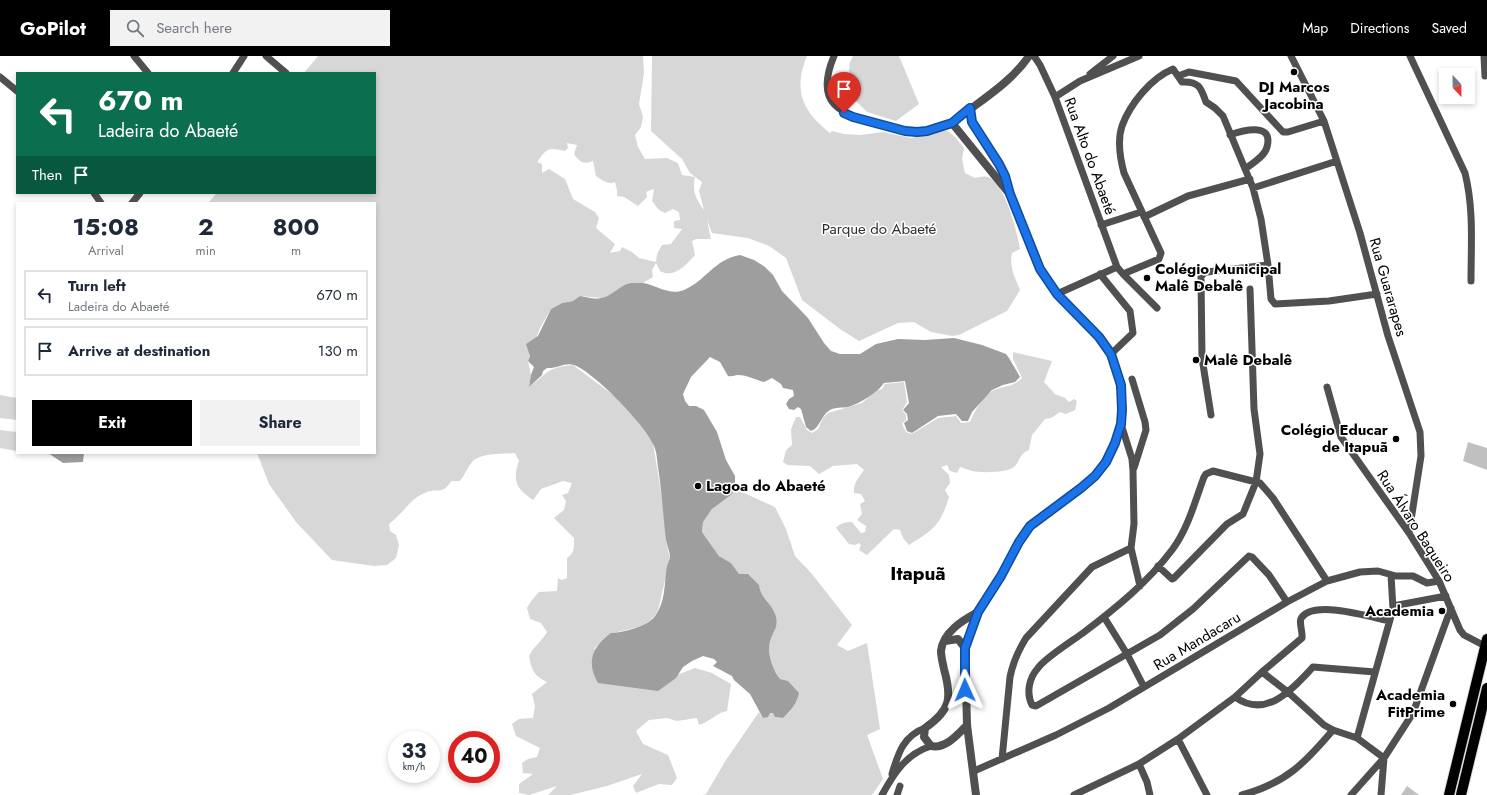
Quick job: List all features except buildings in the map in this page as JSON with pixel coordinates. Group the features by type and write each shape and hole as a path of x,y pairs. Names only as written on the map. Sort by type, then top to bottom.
{"main road":[{"path":"1449,795 1486,643"},
{"path":"1461,795 1482,724 1487,688"}],"street":[{"path":"134,56 147,72"},
{"path":"234,72 244,56"},
{"path":"266,56 285,72"},
{"path":"834,56 826,83 829,95 834,104 844,113 853,117 905,131 927,131 952,123 1012,77 1022,67 1029,56"},
{"name":"Rua Alto do Abaeté","path":"1034,56 1040,64 1055,97 1117,267"},
{"path":"1055,97 1080,81 1113,56"},
{"path":"1080,81 1139,56"},
{"name":"Rua Guararapes","path":"1291,56 1324,121 1388,336 1420,432 1421,456 1409,533"},
{"path":"1410,56 1465,173 1470,191 1470,281"},
{"path":"1484,56 1485,76"},
{"path":"1123,274 1155,261 1161,253 1124,173 1120,146 1122,128 1129,112 1151,85 1169,71 1176,73 1189,72 1236,81 1285,133 1324,121"},
{"path":"1176,73 1182,82 1189,81 1200,88 1206,102 1216,108 1223,116 1250,179 1262,219 1271,299 1275,304 1329,301 1376,294"},
{"path":"0,77 16,90"},
{"path":"970,108 970,118 974,128 999,164 1005,176 1010,194 1040,269 1057,294 1099,337 1111,354 1121,385 1121,424 1133,471 1134,524 1131,548 1140,586"},
{"path":"952,123 990,172 1010,194"},
{"path":"1230,135 1248,129 1263,132 1267,137 1267,147 1263,154 1245,169"},
{"path":"1253,188 1337,161"},
{"path":"990,172 999,164"},
{"path":"1102,225 1143,215 1188,196 1250,179"},
{"path":"133,202 139,194"},
{"path":"1211,415 1202,358 1201,277 1207,272 1268,265"},
{"path":"1057,294 1117,267 1157,308"},
{"path":"1100,274 1131,313 1133,333 1111,354"},
{"path":"1158,566 1172,579 1174,578 1227,524 1243,514 1256,482 1260,454 1254,409 1250,289"},
{"path":"1132,379 1146,430 1133,471"},
{"name":"Rua Álvaro Baqueiro","path":"1327,387 1341,437 1409,533 1439,581 1460,630 1472,640 1486,643"},
{"path":"976,795 967,725 965,648 978,612 1030,526 1081,488 1095,476 1106,462 1115,443 1121,424"},
{"path":"1287,602 1269,575 1252,557 1249,556 1193,609 1160,635 1039,704 1033,706 1028,693 1035,672 1039,666 1104,617 1140,586 1180,540 1204,477 1206,474 1213,471 1256,482 1265,489 1273,498 1327,581"},
{"path":"1002,758 1012,665 1026,638 1092,567 1131,548"},
{"name":"Rua Mandacaru","path":"974,771 1082,722 1109,708 1287,602 1327,581 1360,572 1378,571 1391,575 1413,576 1427,583 1439,581"},
{"path":"1357,738 1393,606 1391,575"},
{"path":"1393,606 1446,596"},
{"path":"1351,795 1384,758 1413,713 1451,608"},
{"path":"1074,795 1139,764 1178,739 1235,697 1303,636 1301,618 1316,610 1335,610 1389,621"},
{"path":"891,778 898,752 902,745 908,738 925,728 939,716 948,702 949,688 941,652 945,641 953,628 978,612"},
{"path":"1104,617 1127,654 1144,687"},
{"path":"945,641 958,639 965,648"},
{"path":"1235,697 1243,703 1252,705 1270,703 1289,693 1314,667 1375,672"},
{"path":"1262,672 1289,693 1312,715 1333,730 1357,738 1384,758"},
{"path":"882,795 891,778 904,761 923,749 947,743 967,725"},
{"path":"925,728 924,737 931,746"},
{"path":"1242,795 1258,791 1291,773 1308,759 1333,730"},
{"path":"1178,739 1207,795"},
{"path":"1381,795 1384,758"},
{"path":"1139,764 1147,782 1150,795"},
{"path":"897,795 900,786"}],"green space":[{"name":"Parque do Abaeté","path":"318,56 643,56 644,73 639,104 643,117 641,127 635,135 638,147 645,159 667,158 678,163 682,175 695,177 695,195 704,210 699,191 702,182 690,173 682,159 651,131 652,56 807,56 801,79 803,99 807,108 820,125 830,133 832,131 844,134 860,135 883,132 911,138 943,130 948,131 955,137 964,148 962,159 965,173 975,178 984,176 990,178 996,183 1006,200 1020,249 1012,253 1011,263 1020,290 1007,311 959,335 952,336 931,332 914,322 898,323 859,341 840,329 802,300 786,258 769,246 748,238 712,233 707,220 711,239 696,239 692,241 695,255 679,270 665,273 660,271 656,263 652,270 653,277 643,283 628,283 616,292 602,298 580,296 573,301 562,303 551,309 540,328 528,361 531,375 529,387 552,369 573,365 617,398 639,423 653,443 665,517 666,541 670,559 658,610 654,617 648,622 636,628 607,636 594,649 677,675 695,668 712,673 731,684 727,711 703,724 699,725 697,718 677,721 667,718 649,720 636,731 643,744 668,755 677,778 672,785 659,784 636,793 633,786 642,774 607,786 570,795 548,795 557,786 529,795 519,793 519,784 533,774 523,773 522,763 528,759 537,757 540,748 516,736 512,724 519,719 533,718 535,706 532,694 547,682 534,672 529,656 547,632 541,623 530,619 527,608 539,592 557,591 558,578 562,580 567,578 567,558 573,552 574,538 554,518 564,510 566,501 562,495 568,493 572,483 563,481 541,489 533,500 519,488 517,484 516,474 519,461 515,453 483,456 472,462 460,481 451,481 443,490 427,492 416,498 389,524 390,531 396,535 399,545 396,558 387,565 374,566 332,560 296,522 269,484 257,454 376,454 376,202 209,202 216,194 376,194 376,72 305,72","holes":["567,143 577,145 574,154 584,163 593,161 596,176 607,182 615,182 617,196 624,197 638,206 647,197 646,192 654,189 652,201 659,210 665,213 673,209 679,212 680,220 674,221 674,228 682,229 671,244 662,245 657,254 656,262 639,258 632,252 622,247 620,251 610,253 615,244 596,228 599,218 595,212 573,199 565,179 549,169 542,173 542,164 537,162 548,150 555,149 565,151 568,148"]},
{"path":"853,56 899,56 919,104 896,121 867,112 851,96 847,89 850,62"},
{"path":"1013,352 1052,361 1044,382 1055,394 1065,398 1069,402 1074,399 1077,401 1075,410 1066,414 1060,412 1051,418 1045,419 1032,435 1029,450 1022,455 1012,468 995,472 982,472 972,471 960,467 957,473 950,471 947,465 941,467 949,475 950,483 945,490 949,497 946,507 935,526 925,535 909,545 903,538 900,530 894,529 867,555 859,550 861,545 859,543 855,545 849,544 836,528 843,523 852,522 861,533 865,532 866,526 857,520 862,514 860,504 865,501 861,494 854,493 855,484 864,470 857,464 833,466 819,474 810,466 787,465 783,462 786,450 792,445 791,429 796,417 800,417 807,430 812,433 818,429 823,418 828,413 862,403 878,390 882,389 885,384 904,382 907,402 902,410 906,415 906,420 902,424 906,432 912,434 938,418 956,416 961,423 970,422 980,404 990,392 1015,383 1022,378 1013,359"},
{"path":"0,395 16,398 16,420 0,418"},
{"path":"0,430 16,432 16,451 0,448"},
{"path":"735,489 775,507 786,529 795,556 812,574 852,625 837,645 848,651 867,643 880,729 867,735 883,779 872,795 703,795 706,794 726,760 759,712 763,718 770,713 774,713 775,717 783,718 789,713 793,706 785,682 780,679 771,665 769,646 770,639 775,630 775,613 759,590 739,574 731,563 719,556 702,532 703,522 712,509 731,495"}],"shaded area":[{"name":"Lagoa do Abaeté","path":"740,255 754,260 765,267 773,275 782,291 808,318 831,351 840,354 860,354 876,344 898,339 925,340 954,338 982,345 1006,354 1020,377 1015,382 992,390 972,412 968,421 962,421 956,414 938,416 912,433 907,431 904,423 908,420 907,414 903,410 909,403 905,381 884,383 873,394 858,403 848,407 830,410 811,431 806,427 801,409 798,407 794,410 789,409 786,404 789,399 794,396 793,390 783,388 781,384 772,378 764,382 741,375 728,376 720,362 710,357 691,377 683,394 685,401 689,406 696,406 704,410 717,432 726,460 735,476 735,489 731,495 712,509 703,522 702,532 719,556 731,563 739,574 748,574 759,585 762,594 775,613 776,623 769,648 771,660 780,679 788,681 799,693 793,707 783,718 775,717 773,713 770,713 768,717 763,718 750,694 734,680 732,676 713,666 717,662 714,659 703,656 683,667 676,678 658,691 598,683 592,669 592,662 595,649 599,643 611,633 622,632 635,628 652,620 659,610 663,598 670,553 666,540 656,453 648,435 630,412 606,388 574,365 567,364 554,368 547,368 529,387 534,367 528,361 530,356 526,344 538,336 551,309 562,303 573,301 580,296 596,299 605,297 624,285 631,283 643,283 668,291 679,292 692,286 723,261"},
{"path":"50,454 84,454 83,462 63,463"}],"place":[{"name":"DJ Marcos Jacobina","path":"1294,72"},
{"name":"Colégio Municipal Malê Debalê","path":"1147,278"},
{"name":"Malê Debalê","path":"1196,360"},
{"name":"Colégio Educar de Itapuã","path":"1396,439"},
{"name":"Lagoa do Abaeté","path":"698,486"},
{"name":"Academia","path":"1442,611"},
{"name":"Academia FitPrime","path":"1453,704"}],"district":[{"name":"Itapuã","path":"918,573"}],"route":[{"path":"844,113 853,117 905,131 917,132 927,131 952,123 970,108 970,118 974,128 999,164 1005,176 1010,194 1040,269 1057,294 1082,318 1099,337 1111,354 1121,385 1121,424 1115,443 1106,462 1095,476 1081,488 1030,526 1019,542 992,592 978,612 965,648 965,690"}]}
